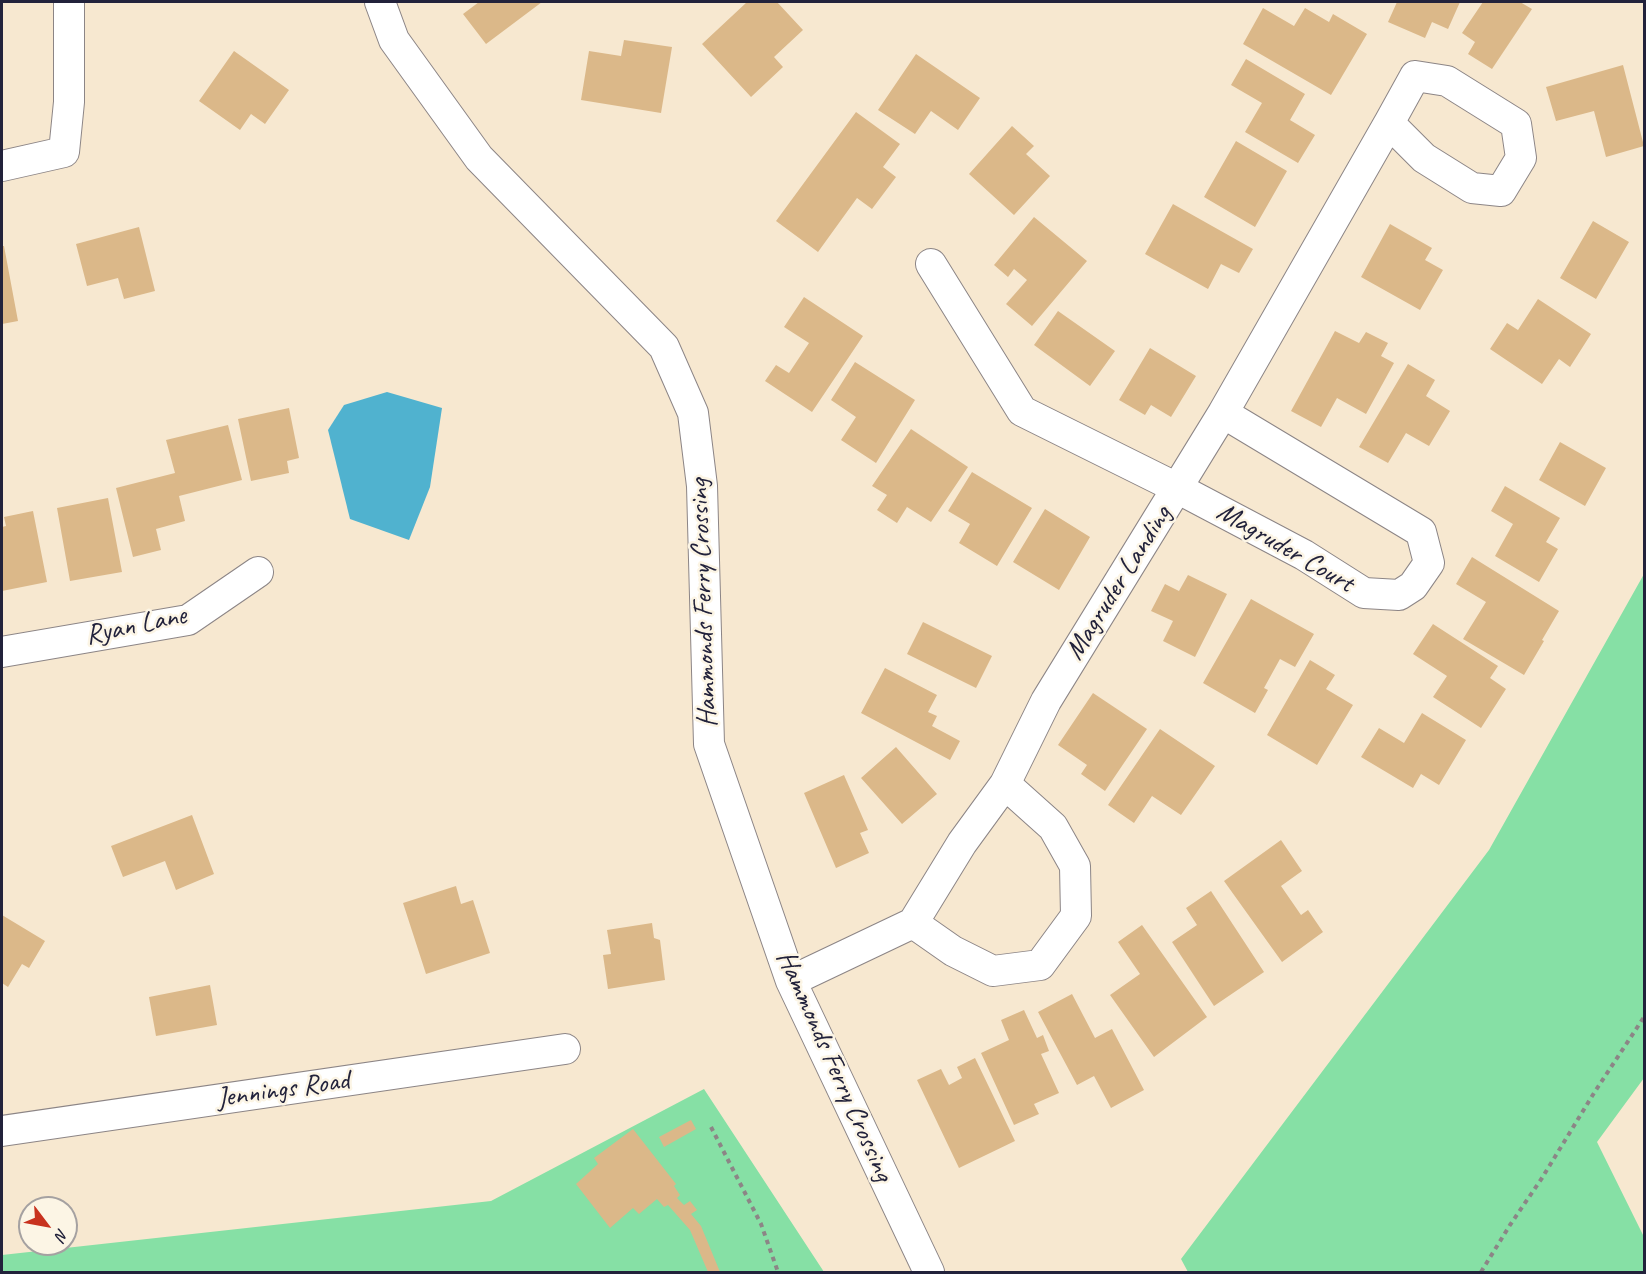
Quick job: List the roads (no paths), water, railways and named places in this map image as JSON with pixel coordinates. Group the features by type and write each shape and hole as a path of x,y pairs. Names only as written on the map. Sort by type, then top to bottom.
{"street":[{"path":"2,166 64,152 69,102 69,2"},
{"name":"Hammonds Ferry Crossing","path":"380,2 394,40 479,158 664,347 693,413 702,486 710,744 791,981 929,1272"},
{"name":"Magruder Landing","path":"913,923 962,843 1005,784 1046,701 1222,413 1389,123"},
{"name":"Magruder Court","path":"931,264 1022,411 1177,488 1304,555 1364,593 1399,595 1413,586 1429,563 1421,532 1222,413"},
{"name":"Ryan Lane","path":"2,652 188,620 258,572"},
{"path":"791,981 913,923 953,951 993,971 1040,965 1076,916 1075,866 1053,827 1005,784"},
{"name":"Jennings Road","path":"2,1131 565,1049"}],"water":[{"path":"387,392 442,408 430,487 409,540 350,519 328,430 344,405"}]}
